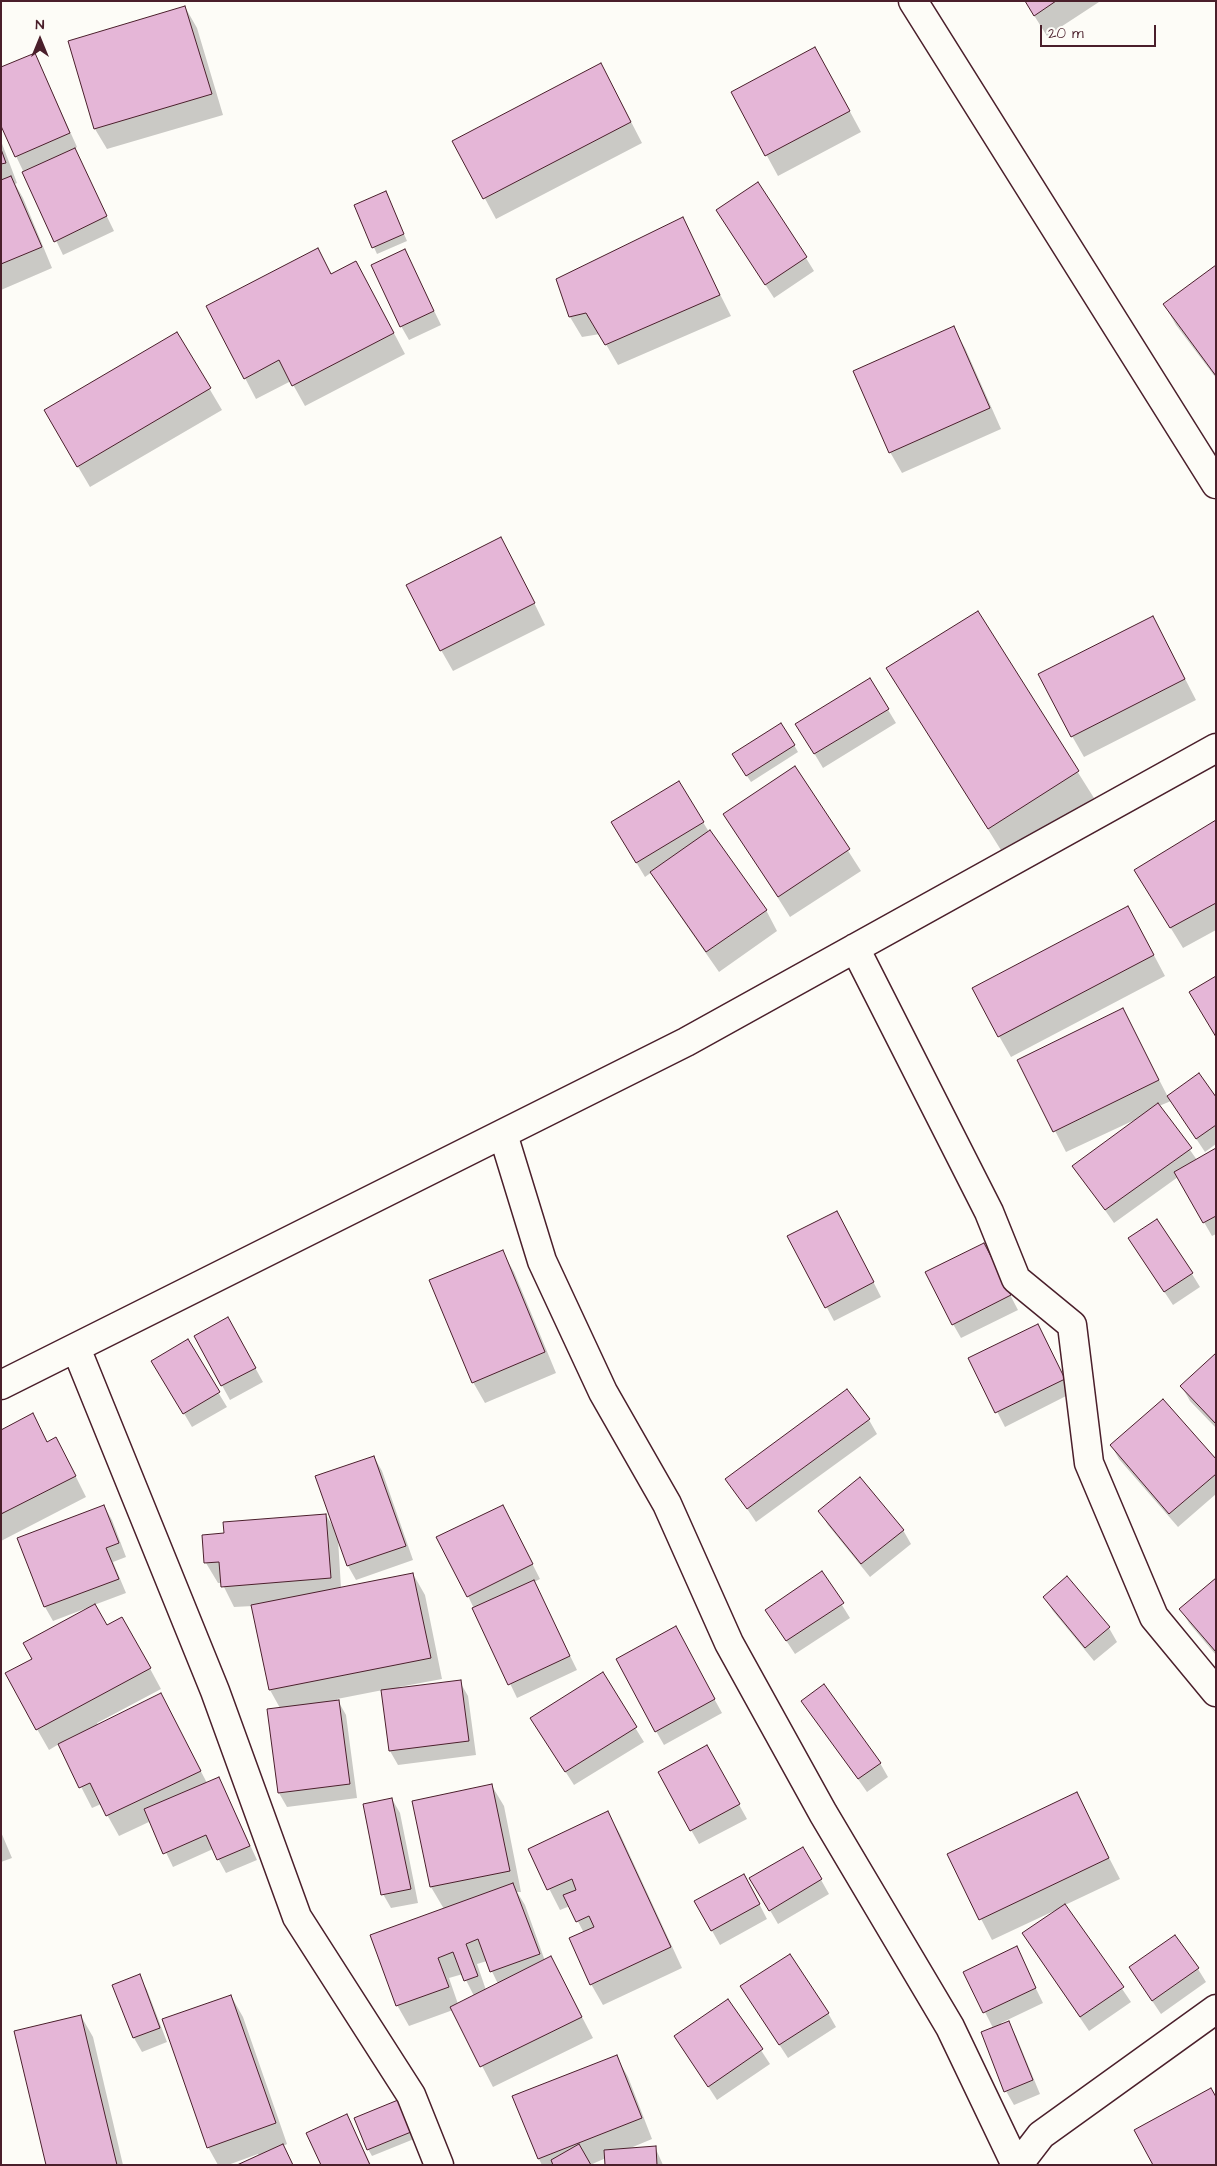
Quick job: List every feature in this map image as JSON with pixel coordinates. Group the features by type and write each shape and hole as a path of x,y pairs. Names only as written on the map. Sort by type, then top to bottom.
{"street":[{"path":"913,1 1216,484"},
{"path":"1,1385 686,1042 1216,748"},
{"path":"855,948 989,1212 1016,1279 1072,1325 1089,1464 1154,1617 1216,1692"},
{"path":"503,1134 542,1261 603,1392 667,1504 729,1643 823,1813 950,2027 1017,2165 1041,2135 1216,2009"},
{"path":"76,1348 215,1691 297,1917 411,2095 439,2165"}],"building":[{"path":"1025,1 1056,1 1034,16"},
{"path":"185,6 212,94 94,129 68,41"},
{"path":"815,47 850,111 765,156 731,92"},
{"path":"35,53 70,133 15,157 1,126 1,67"},
{"path":"601,63 631,122 483,199 452,141"},
{"path":"75,148 107,216 54,242 22,172"},
{"path":"1,149 6,163 1,164"},
{"path":"11,176 42,247 1,264 1,180"},
{"path":"758,182 807,257 765,285 716,210"},
{"path":"386,191 404,234 372,248 354,205"},
{"path":"683,217 720,295 605,345 586,313 569,317 556,279"},
{"path":"318,248 331,274 356,261 394,333 292,386 279,360 244,379 206,306"},
{"path":"405,249 434,311 400,327 371,265"},
{"path":"1216,265 1216,376 1163,304"},
{"path":"954,326 990,408 889,453 853,371"},
{"path":"177,332 211,388 77,467 44,410"},
{"path":"501,537 535,603 440,651 406,585"},
{"path":"978,611 1079,771 988,829 886,668"},
{"path":"1153,616 1185,679 1071,737 1038,674"},
{"path":"870,678 889,709 814,754 795,724"},
{"path":"781,723 795,745 746,776 732,754"},
{"path":"795,766 850,849 778,897 723,814"},
{"path":"679,781 704,822 636,863 611,822"},
{"path":"1216,820 1216,903 1170,928 1134,870"},
{"path":"710,830 767,910 706,952 650,872"},
{"path":"1128,906 1154,955 998,1037 972,988"},
{"path":"1216,976 1216,1037 1189,992"},
{"path":"1123,1008 1159,1080 1053,1132 1017,1060"},
{"path":"1199,1073 1216,1097 1216,1125 1196,1139 1167,1096"},
{"path":"1158,1103 1192,1148 1105,1210 1072,1166"},
{"path":"1216,1148 1216,1216 1203,1223 1174,1172"},
{"path":"837,1211 874,1282 825,1308 787,1236"},
{"path":"1157,1219 1193,1273 1164,1292 1128,1238"},
{"path":"984,1243 1011,1295 952,1325 925,1272"},
{"path":"503,1250 545,1352 472,1383 429,1280"},
{"path":"228,1317 256,1368 221,1386 194,1336"},
{"path":"1038,1324 1065,1379 995,1413 968,1358"},
{"path":"188,1339 220,1392 183,1414 151,1361"},
{"path":"1216,1353 1216,1424 1180,1386"},
{"path":"847,1389 870,1419 747,1509 725,1479"},
{"path":"1163,1399 1216,1459 1216,1474 1169,1514 1110,1445"},
{"path":"33,1413 47,1442 56,1437 76,1476 1,1514 1,1430"},
{"path":"374,1456 406,1546 347,1566 315,1476"},
{"path":"860,1477 904,1530 861,1564 818,1511"},
{"path":"104,1505 119,1543 106,1548 119,1579 44,1607 17,1538"},
{"path":"503,1505 533,1564 467,1597 436,1537"},
{"path":"326,1514 331,1578 221,1587 219,1562 204,1563 202,1535 224,1533 223,1522"},
{"path":"822,1571 844,1603 786,1641 765,1610"},
{"path":"413,1573 431,1658 269,1690 251,1605"},
{"path":"1067,1576 1110,1627 1085,1648 1043,1597"},
{"path":"1216,1578 1216,1652 1179,1609"},
{"path":"534,1580 570,1656 508,1685 472,1608"},
{"path":"95,1604 107,1625 122,1617 151,1668 36,1730 5,1673 32,1659 23,1643"},
{"path":"676,1626 715,1699 655,1732 616,1659"},
{"path":"603,1672 637,1727 565,1772 530,1718"},
{"path":"461,1680 469,1741 389,1751 381,1690"},
{"path":"824,1684 881,1763 858,1779 801,1701"},
{"path":"161,1693 201,1771 106,1816 90,1783 79,1788 58,1744"},
{"path":"339,1700 350,1784 278,1793 267,1709"},
{"path":"707,1745 740,1804 690,1831 658,1772"},
{"path":"219,1777 250,1846 217,1860 206,1835 163,1854 144,1809"},
{"path":"492,1784 510,1871 430,1887 412,1801"},
{"path":"1077,1792 1109,1858 979,1920 947,1854"},
{"path":"392,1798 411,1889 381,1895 363,1804"},
{"path":"608,1811 671,1947 590,1985 569,1938 594,1927 589,1916 576,1922 563,1895 576,1890 572,1879 547,1890 528,1849"},
{"path":"803,1847 822,1879 769,1911 749,1878"},
{"path":"744,1874 760,1904 711,1931 694,1901"},
{"path":"513,1883 540,1954 490,1972 478,1939 466,1944 478,1976 464,1981 453,1952 438,1958 449,1987 396,2006 370,1935"},
{"path":"1065,1904 1124,1987 1080,2017 1022,1933"},
{"path":"1175,1935 1199,1968 1152,2001 1129,1967"},
{"path":"1017,1946 1036,1988 983,2013 963,1972"},
{"path":"790,1954 829,2013 779,2045 740,1986"},
{"path":"551,1956 582,2017 480,2067 450,2007"},
{"path":"140,1974 160,2028 133,2038 112,1985"},
{"path":"231,1995 276,2123 207,2148 162,2019"},
{"path":"728,1999 763,2049 708,2087 674,2036"},
{"path":"81,2015 117,2165 46,2165 14,2031"},
{"path":"1009,2021 1033,2080 1004,2092 981,2032"},
{"path":"617,2055 642,2118 538,2159 512,2096"},
{"path":"1211,2088 1216,2097 1216,2165 1153,2165 1134,2130"},
{"path":"398,2100 411,2132 367,2150 354,2118"},
{"path":"347,2114 370,2165 321,2165 306,2133"},
{"path":"283,2144 293,2165 237,2165"},
{"path":"579,2144 591,2165 553,2165 551,2160"},
{"path":"656,2146 657,2165 605,2165 604,2150"}]}
